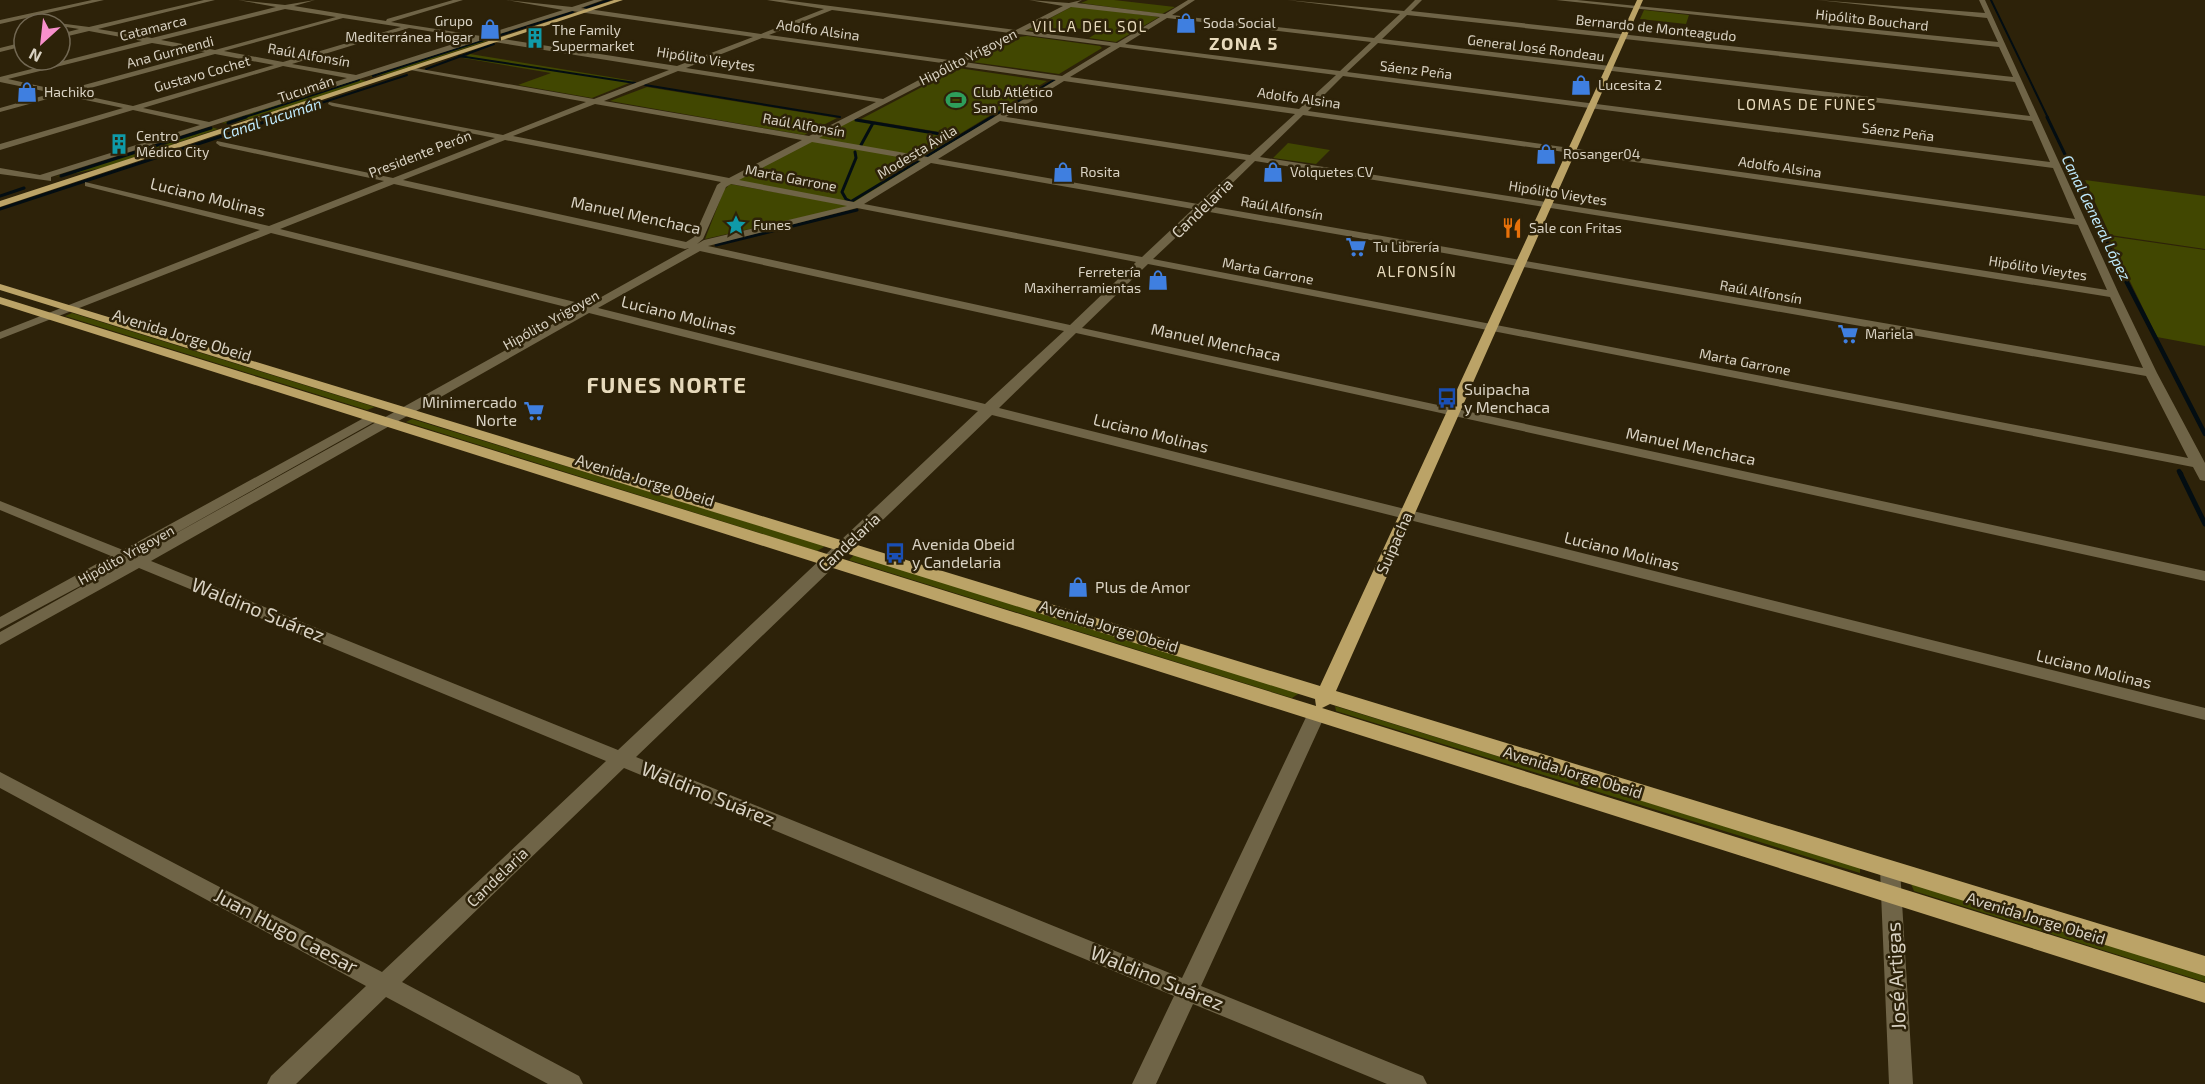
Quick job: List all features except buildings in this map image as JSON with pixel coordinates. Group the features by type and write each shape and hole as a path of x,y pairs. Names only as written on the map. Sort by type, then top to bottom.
{"main road":[{"name":"Tucumán","path":"0,204 620,0"},
{"name":"Suipacha","path":"1321,704 1640,0"},
{"name":"Avenida Jorge Obeid","path":"0,288 390,415 1321,704 1890,869 2205,966"},
{"name":"Avenida Jorge Obeid","path":"0,300 390,415"},
{"name":"Avenida Jorge Obeid","path":"1321,704 1891,894 2205,993"}],"street":[{"path":"45,12 100,0"},
{"path":"72,33 212,0"},
{"name":"Hipólito Vieytes","path":"241,0 883,101"},
{"name":"Catamarca","path":"0,80 312,0"},
{"path":"383,22 460,0"},
{"name":"Adolfo Alsina","path":"509,0 2084,223"},
{"name":"Tucumán","path":"40,178 600,0"},
{"name":"Sáenz Peña","path":"770,0 2058,166"},
{"name":"Presidente Perón","path":"0,336 851,0"},
{"name":"General José Rondeau","path":"1032,0 2037,119"},
{"name":"Hipólito Yrigoyen","path":"0,624 131,558 695,245 717,191 729,181 1079,0"},
{"name":"Modesta Ávila","path":"695,245 840,212 855,206 1192,0"},
{"name":"Bernardo de Monteagudo","path":"1290,0 2019,80"},
{"name":"Candelaria","path":"279,1084 1419,0"},
{"name":"Hipólito Bouchard","path":"1558,0 2004,45"},
{"path":"1820,0 1990,16"},
{"path":"1983,0 2114,294 2151,373 2202,470"},
{"name":"Ana Gurmendi","path":"0,110 346,16"},
{"name":"Raúl Alfonsín","path":"72,26 375,80"},
{"name":"Gustavo Cochet","path":"0,147 412,27"},
{"name":"Raúl Alfonsín","path":"409,69 2151,373"},
{"path":"0,80 230,128"},
{"name":"Marta Garrone","path":"332,104 1491,329 2202,470"},
{"name":"Hipólito Vieytes","path":"998,118 2114,294"},
{"name":"Manuel Menchaca","path":"220,143 2205,576"},
{"path":"0,171 66,183"},
{"name":"Luciano Molinas","path":"88,184 2205,714"},
{"name":"Waldino Suárez","path":"0,505 1415,1084"},
{"name":"Hipólito Yrigoyen","path":"0,639 131,558"},
{"name":"Suipacha","path":"1144,1084 1321,704"},
{"name":"Juan Hugo Caesar","path":"0,778 572,1084"},
{"name":"José Artigas","path":"1890,869 1902,1084"}],"green space":[{"path":"1088,0 1114,0 1175,7 1162,14 1081,3"},
{"path":"1073,6 1159,17 1116,42 1089,38 1100,31 1074,28 1061,34 1028,30"},
{"path":"1644,10 1689,15 1686,24 1640,19"},
{"name":"Club Atlético San Telmo","path":"1027,36 1102,48 1059,74 972,62 1019,37"},
{"path":"483,39 490,40 388,74 369,77"},
{"path":"470,54 634,81 592,98 518,85 551,73 463,58"},
{"name":"Club Atlético San Telmo","path":"958,68 1047,81 958,135 861,119"},
{"path":"357,79 366,81 294,107 249,119 222,123"},
{"path":"647,87 837,118 804,135 610,101"},
{"path":"848,119 965,138 855,206 729,181"},
{"path":"211,127 218,129 102,168 55,177"},
{"path":"1288,143 1330,150 1316,164 1273,158"},
{"path":"2085,180 2205,196 2205,249 2110,235"},
{"path":"730,184 848,207 705,239 724,190"},
{"path":"2109,238 2205,250 2205,346 2157,337"},
{"path":"72,313 375,407 367,410 65,316"},
{"path":"412,419 824,547 817,551 406,422"},
{"path":"854,555 1298,694 1292,698 849,560"},
{"path":"1335,706 1860,868 1860,873 1336,711"},
{"path":"1911,884 2205,972 2205,982 1914,891"}],"waterway":[{"name":"Canal Tucumán","path":"585,8 609,0"},
{"name":"Canal General López","path":"1991,0 2048,118"},
{"name":"Canal Tucumán","path":"497,36 573,12"},
{"name":"Canal Tucumán","path":"373,76 484,40"},
{"name":"Canal Tucumán","path":"461,56 494,44"},
{"name":"Canal Tucumán","path":"426,69 461,56"},
{"path":"461,56 635,83"},
{"name":"Canal Tucumán","path":"275,118 407,75"},
{"name":"Canal Tucumán","path":"242,118 359,80"},
{"path":"990,118 1054,80"},
{"path":"645,85 840,117"},
{"name":"Canal Tucumán","path":"228,123 246,117"},
{"name":"Canal Tucumán","path":"0,209 280,117"},
{"path":"927,156 992,117"},
{"name":"Canal General López","path":"2047,117 2122,272"},
{"path":"856,120 958,137"},
{"path":"861,145 873,123"},
{"name":"Canal Tucumán","path":"61,176 211,128"},
{"path":"922,147 926,157"},
{"path":"852,202 846,199 842,192 856,158 855,152"},
{"path":"852,201 918,161"},
{"name":"Canal Tucumán","path":"0,196 24,188"},
{"path":"716,245 857,210"},
{"name":"Canal General López","path":"2122,272 2205,434"},
{"name":"Canal General López","path":"2180,473 2205,524"}],"place":[{"name":"Soda Social","path":"1186,23"},
{"name":"Grupo Mediterránea Hogar","path":"490,29"},
{"name":"The Family Supermarket","path":"535,38"},
{"name":"Lucesita 2","path":"1581,85"},
{"name":"Hachiko","path":"27,92"},
{"name":"Club Atlético San Telmo","path":"956,100"},
{"name":"Centro Médico City","path":"119,144"},
{"name":"Rosanger04","path":"1546,154"},
{"name":"Rosita","path":"1063,172"},
{"name":"Volquetes CV","path":"1273,172"},
{"name":"Funes","path":"736,225"},
{"name":"Sale con Fritas","path":"1512,228"},
{"name":"Tu Librería","path":"1356,247"},
{"name":"Ferretería Maxiherramientas","path":"1158,280"},
{"name":"Mariela","path":"1848,334"},
{"name":"Suipacha y Menchaca","path":"1447,398"},
{"name":"Minimercado Norte","path":"534,411"},
{"name":"Avenida Obeid y Candelaria","path":"895,553"},
{"name":"Plus de Amor","path":"1078,587"}],"district":[{"name":"VILLA DEL SOL","path":"1090,27"},
{"name":"ZONA 5","path":"1244,44"},
{"name":"LOMAS DE FUNES","path":"1807,105"},
{"name":"ALFONSÍN","path":"1417,272"},
{"name":"FUNES NORTE","path":"667,385"}]}
